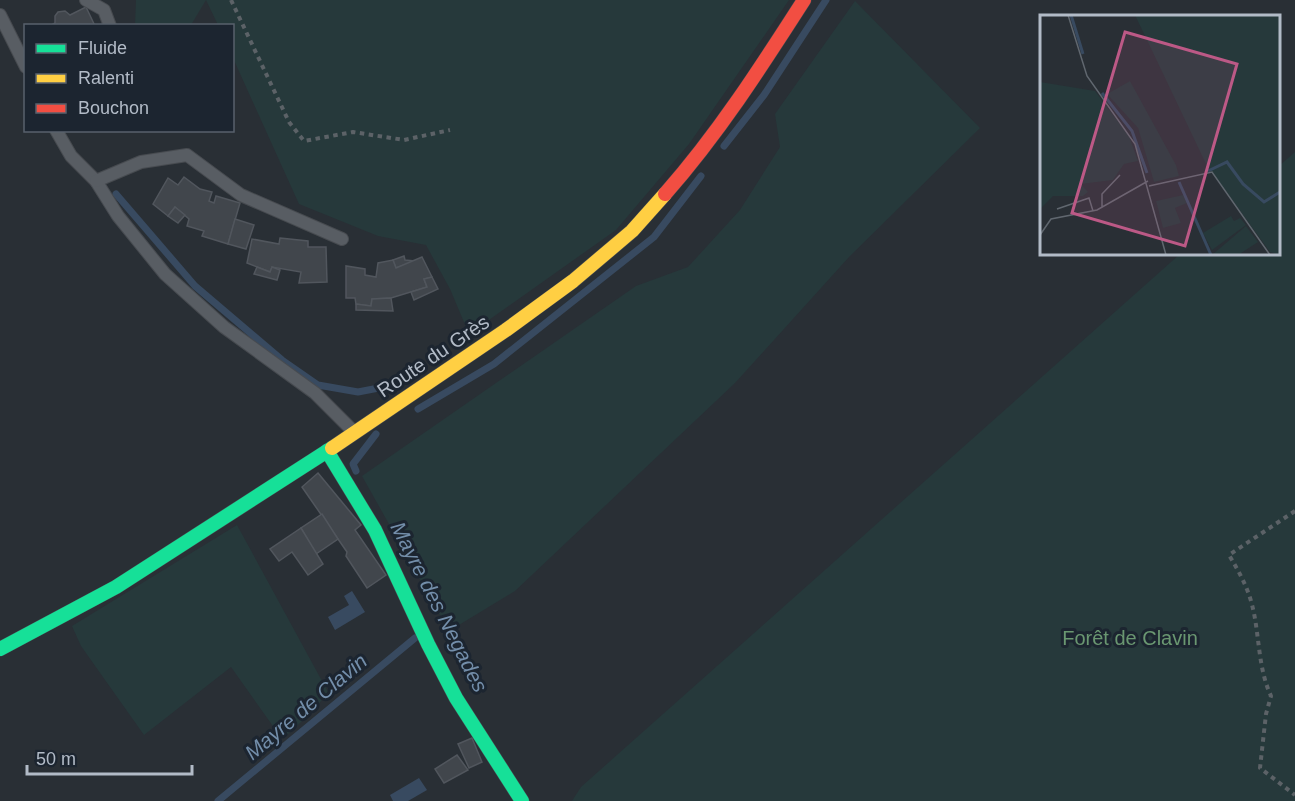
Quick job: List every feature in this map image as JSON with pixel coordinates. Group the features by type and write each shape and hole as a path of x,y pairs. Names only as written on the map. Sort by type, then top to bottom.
{"street":[{"name":"Route du Grès","path":"0,648 116,587 355,433 516,323 573,281 632,231 694,161 753,80 804,0"},
{"path":"327,451 375,530 456,698 522,801"}],"lane":[{"path":"86,0 104,10 109,24"},
{"path":"0,15 24,63"},
{"path":"57,132 70,156 96,182 118,216 165,274 224,327 315,393 355,433"},
{"path":"96,182 141,162 187,155 241,195 342,239"}],"path":[{"path":"231,0 289,122 304,141 353,132 404,140 450,130"},
{"path":"1295,511 1229,555 1242,577 1251,603 1264,681 1271,696 1266,714 1260,768 1295,795"}],"green space":[{"path":"136,0 206,0 192,24 135,24"},
{"path":"206,0 789,0 689,144 616,230 469,334 450,289 426,245 378,236 299,204 234,60 234,24 218,24"},
{"path":"855,1 980,128 849,257 735,383 515,591 449,631 362,476 636,286 688,267 740,210 780,147 775,114"},
{"name":"Forêt de Clavin","path":"1295,152 1295,801 572,801 581,787 1179,255 1280,255 1280,165"},
{"path":"237,525 328,692 314,710 288,734 275,729 231,667 144,735 81,646 72,626"}],"water":[{"path":"352,591 365,612 335,630 328,617 349,605 344,596"},
{"path":"419,778 427,790 408,801 393,801 390,795"}],"building":[{"path":"86,7 94,24 53,24 58,12 65,11 70,15"},
{"path":"184,177 200,189 212,192 209,201 214,203 216,196 240,203 228,244 202,236 204,231 187,226 189,219 175,207 168,216 153,204 168,178 178,185"},
{"path":"175,207 185,215 178,223 168,216"},
{"path":"235,219 254,225 246,249 228,244"},
{"path":"280,238 308,241 308,247 326,247 327,282 299,283 301,272 272,267 270,272 247,263 252,239 279,244"},
{"path":"404,256 405,260 415,261 396,268 393,260"},
{"path":"422,257 432,277 424,279 427,287 391,298 372,299 371,306 356,304 355,298 346,298 346,266 365,269 365,275 376,277 378,263 393,260 396,268"},
{"path":"257,267 270,272 272,267 280,270 277,280 254,274"},
{"path":"432,277 438,289 414,300 411,292 427,287 424,279"},
{"path":"391,298 393,311 356,310 356,304 371,306 372,299"},
{"path":"318,473 361,525 355,530 386,575 367,588 346,556 347,552 302,487"},
{"path":"322,514 338,539 316,554 301,528"},
{"path":"301,528 323,564 308,575 292,552 279,561 270,549"},
{"path":"472,738 482,762 469,768 458,744"},
{"path":"457,755 468,770 444,783 435,769"}],"waterway":[{"path":"724,146 764,95 826,0"},
{"path":"418,409 494,364 654,237 701,176"},
{"name":"Mayre des Negades","path":"116,194 195,286 282,360 318,385 358,392 389,386 391,389"},
{"name":"Mayre des Negades","path":"356,471 353,464 376,434"},
{"name":"Mayre de Clavin","path":"218,801 415,638"}],"traffic: fast":[{"path":"0,649 116,587 332,448"},
{"path":"327,451 375,530 456,698 522,801"}],"traffic: slow":[{"path":"332,448 506,330 573,281 632,231 665,194"}],"traffic: jam":[{"path":"665,194 721,124 804,0"}]}
